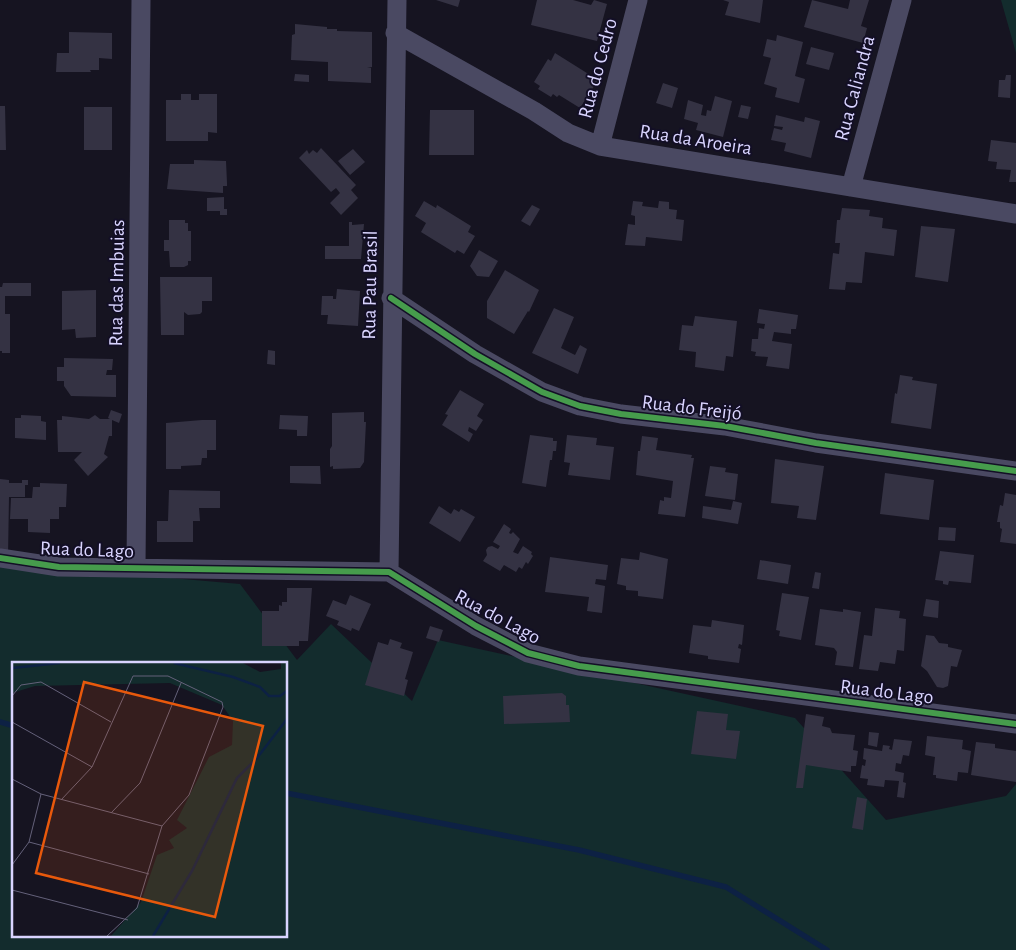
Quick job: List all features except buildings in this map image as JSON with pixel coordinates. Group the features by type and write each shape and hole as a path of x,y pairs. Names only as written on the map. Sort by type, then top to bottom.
{"street":[{"name":"Rua das Imbuias","path":"136,567 142,0"},
{"name":"Rua Pau Brasil","path":"389,572 391,298 397,0"},
{"name":"Rua do Cedro","path":"600,146 638,0"},
{"name":"Rua Caliandra","path":"850,187 902,0"},
{"name":"Rua da Aroeira","path":"395,33 534,111 568,133 600,146 1016,214"},
{"name":"Rua do Freijó","path":"391,298 475,354 542,392 580,406 621,414 725,426 816,443 1016,471"},
{"name":"Rua do Lago","path":"0,558 59,567 389,572 476,626 528,654 578,666 1016,724"}],"green space":[{"path":"1001,0 1016,0 1016,53"},
{"path":"0,563 240,584 297,660 331,624 412,701 438,640 795,718 886,820 1006,796 1016,784 1016,950 0,950"}],"waterway":[{"path":"0,722 12,725"},
{"path":"288,793 579,850 726,887 827,950"}],"cycle path":[{"path":"391,298 475,354 542,392 580,406 621,414 725,426 816,443 1016,471"},
{"path":"0,558 59,567 389,572 476,626 528,653 579,666 1016,724"}]}
